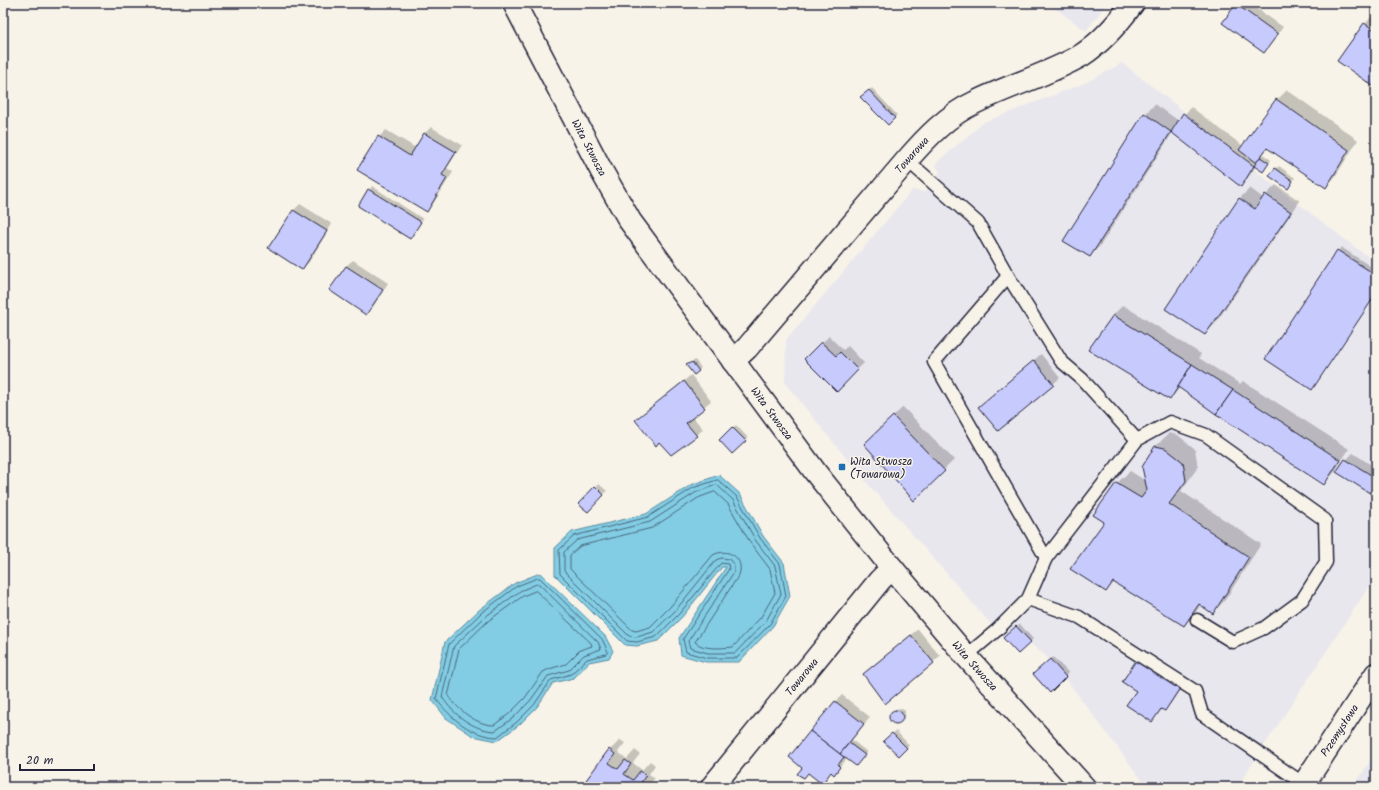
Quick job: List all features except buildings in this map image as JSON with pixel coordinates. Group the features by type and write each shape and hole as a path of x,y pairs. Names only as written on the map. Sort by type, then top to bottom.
{"street":[{"name":"Wita Stwosza","path":"514,3 630,221 816,473 892,568 966,656 1084,787"},
{"name":"Towarowa","path":"733,361 747,348 920,145 945,122 973,103 1062,65 1083,54 1103,38 1133,3"},
{"name":"Towarowa","path":"712,787 880,580 892,568"},
{"name":"Przemysłowa","path":"1303,786 1375,679"}],"lane":[{"path":"907,160 978,223 1008,276 1061,361 1082,379 1137,440"},
{"path":"1008,276 934,362 1046,558"},
{"path":"966,656 997,630 1028,599 1046,558 1137,440 1170,422 1206,435 1324,520 1326,562 1302,600 1264,628 1233,642 1197,620"},
{"path":"1028,599 1079,617 1195,691 1202,714 1303,786"}],"shaded area":[{"path":"1048,3 1107,3 1086,31"},
{"path":"1122,63 1254,166 1253,169 1376,263 1376,576 1237,787 1147,787 1066,679 1049,693 1032,674 1049,659 1031,644 1018,655 860,475 785,383 786,340 912,190 925,192 940,172 935,164 984,122 1085,83"},
{"path":"1376,752 1376,787 1353,787"}],"water":[{"path":"719,475 740,494 763,536 784,563 790,596 773,626 739,662 706,662 681,655 679,638 726,567 722,567 682,617 658,641 637,646 625,645 555,575 555,548 572,532 646,514 691,485"},
{"path":"540,573 605,636 613,651 609,658 589,662 574,678 553,683 537,707 519,725 497,741 473,736 446,718 432,700 445,642 479,610 515,583"}],"place":[{"name":"Wita Stwosza (Towarowa)","path":"842,467"}]}
